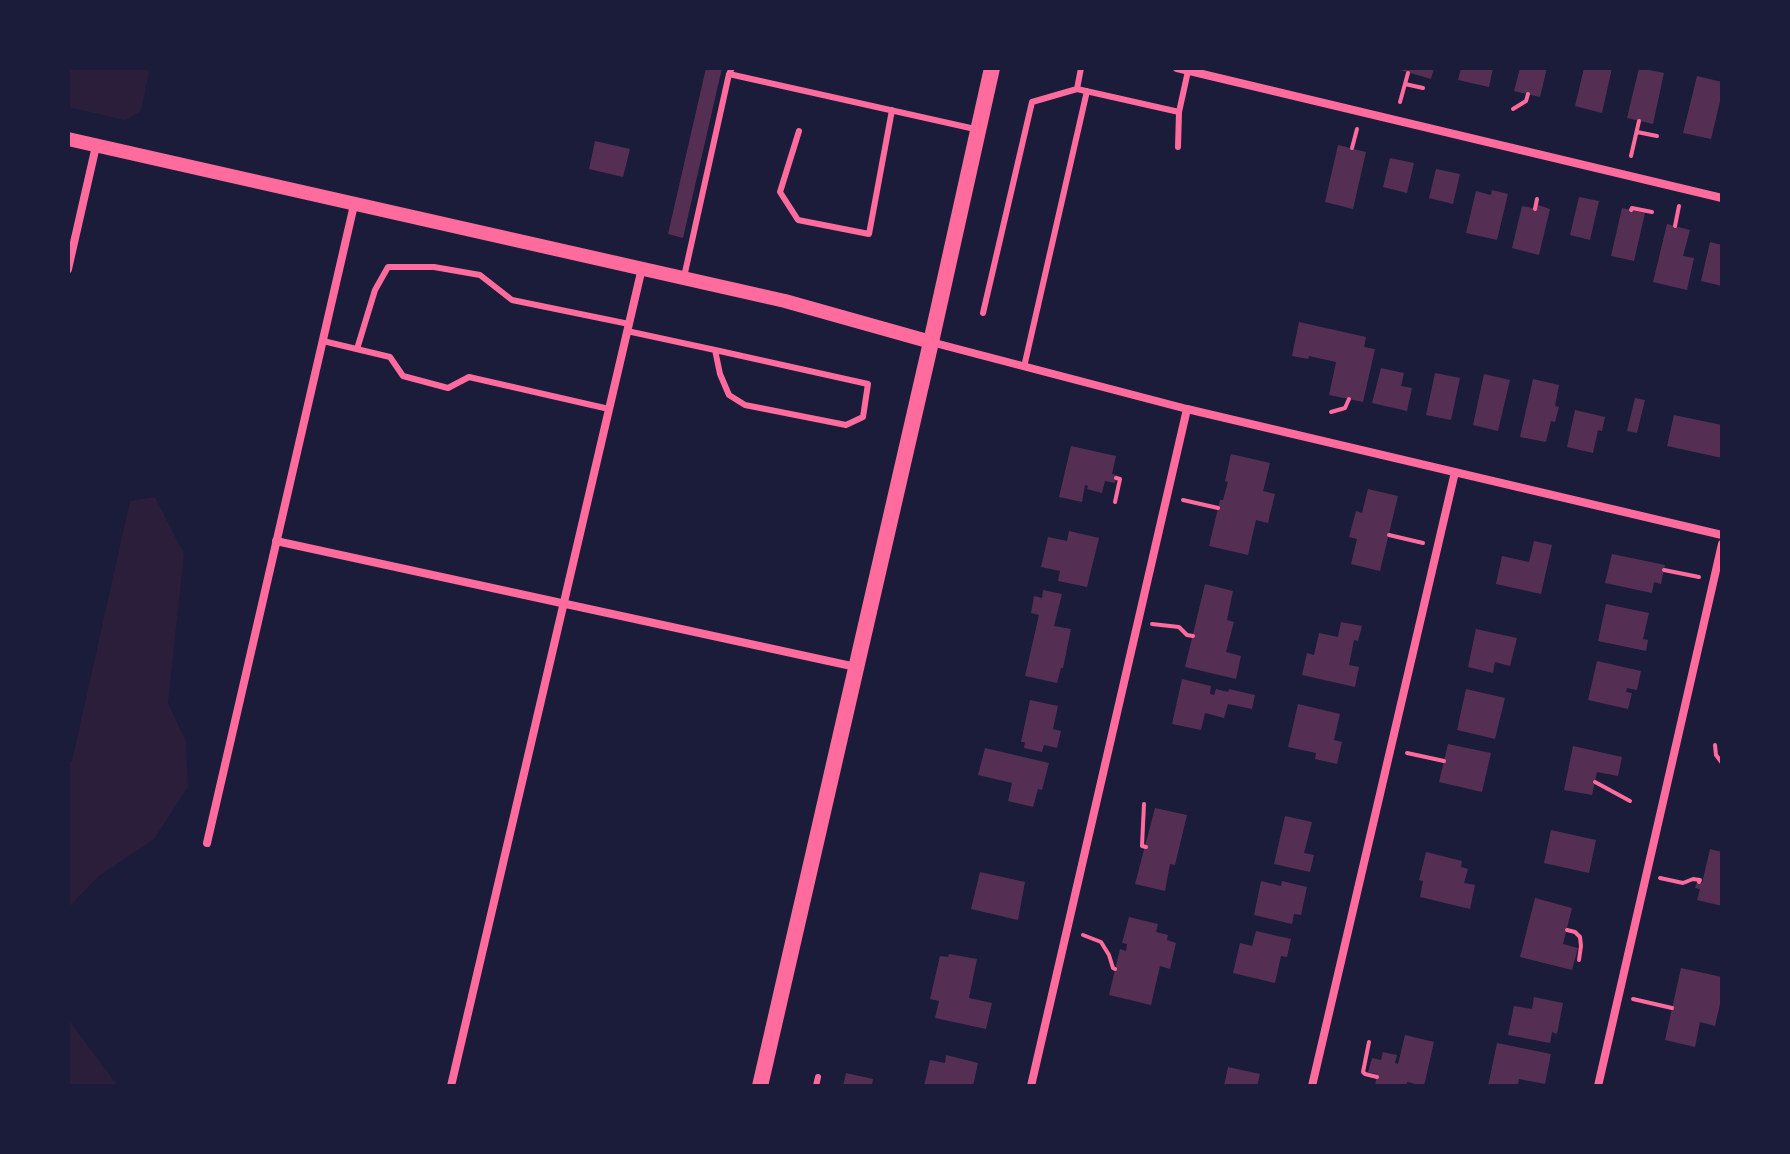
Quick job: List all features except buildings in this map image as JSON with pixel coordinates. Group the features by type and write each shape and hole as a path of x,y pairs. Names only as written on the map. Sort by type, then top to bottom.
{"main road":[{"path":"760,1086 992,68"}],"street":[{"path":"1177,68 1722,198"},
{"path":"68,139 785,301 1187,409 1722,535"},
{"path":"68,269 96,146"},
{"path":"207,843 354,205"},
{"path":"451,1086 642,268"},
{"path":"1031,1086 1187,409"},
{"path":"1312,1086 1455,472"},
{"path":"276,541 856,667"},
{"path":"1598,1086 1722,544"}],"lane":[{"path":"1077,89 1081,68"},
{"path":"684,277 730,71 978,129"},
{"path":"1178,147 1179,112 1188,71"},
{"path":"983,313 1032,102 1077,89 1179,112"},
{"path":"1024,367 1087,91"},
{"path":"799,131 780,192 798,220 869,234 892,110"},
{"path":"357,349 375,290 388,267 434,267 480,275 512,300 868,384 863,417 846,425 745,405 729,395 715,350"},
{"path":"323,341 390,357 403,376 448,388 469,377 609,409"},
{"path":"816,1086 818,1077"}],"path":[{"path":"1400,102 1408,73"},
{"path":"1405,84 1423,88"},
{"path":"1513,109 1526,101 1528,94"},
{"path":"1631,156 1639,121"},
{"path":"1352,148 1357,129"},
{"path":"1637,132 1657,136"},
{"path":"1535,209 1537,199"},
{"path":"1675,226 1679,206"},
{"path":"1631,210 1652,212"},
{"path":"1331,412 1345,408 1349,399"},
{"path":"1115,502 1120,479 1116,478"},
{"path":"1183,500 1218,508"},
{"path":"1389,535 1437,546"},
{"path":"1664,570 1699,577"},
{"path":"1138,621 1179,627 1187,635 1193,636"},
{"path":"1715,745 1716,755 1722,763"},
{"path":"1407,753 1444,761"},
{"path":"1595,782 1630,801"},
{"path":"1144,804 1142,846 1146,847"},
{"path":"1646,875 1683,883 1693,879 1699,882"},
{"path":"1567,930 1580,937 1579,960"},
{"path":"1083,935 1101,942 1115,969"},
{"path":"1619,996 1672,1008"},
{"path":"1369,1042 1362,1069 1365,1074 1377,1077"}],"shaded area":[{"path":"68,68 146,68 149,72 141,111 125,120 68,107"},
{"path":"155,497 184,554 168,703 186,741 188,787 154,839 99,876 68,908 68,763 72,761 130,501"},
{"path":"68,1019 118,1086 68,1086"}]}
